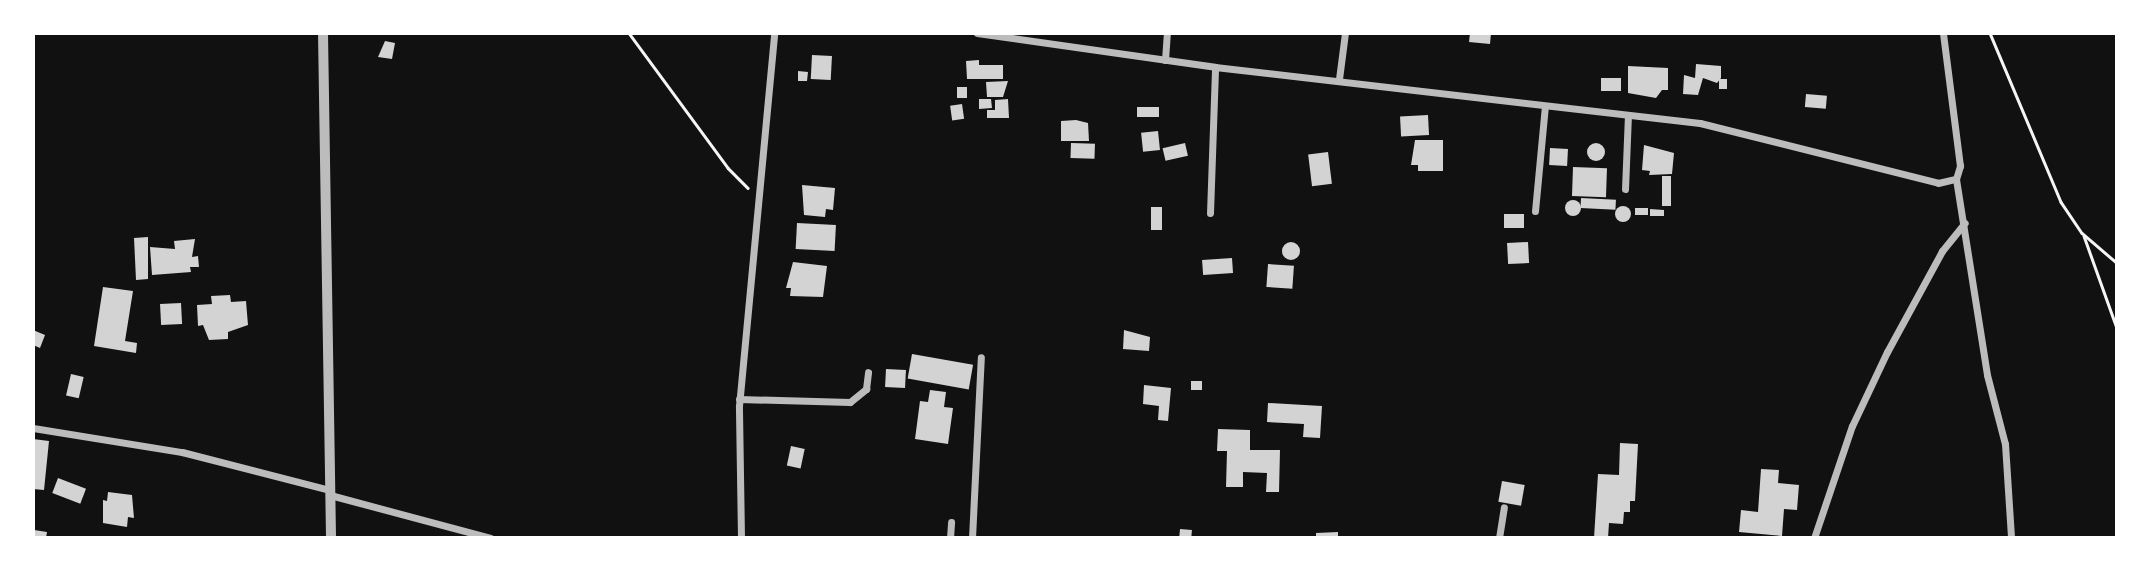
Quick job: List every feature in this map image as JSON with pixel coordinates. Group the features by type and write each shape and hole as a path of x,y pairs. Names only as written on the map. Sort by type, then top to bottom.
{"street":[{"path":"323,33 331,538"},
{"path":"741,538 739,399 774,33"},
{"path":"977,33 1215,67 1339,79 1738,129 1926,182 1956,179"},
{"path":"1064,44 1066,33"},
{"path":"1164,60 1167,33"},
{"path":"1339,79 1345,33"},
{"path":"1943,33 1957,130 1956,179 1987,375 2005,444 2011,538"},
{"path":"1210,214 1215,67"},
{"path":"1535,211 1545,106"},
{"path":"1625,189 1628,115"},
{"path":"1814,538 1852,426 1887,352 1942,251 1965,223"},
{"path":"972,538 981,357"},
{"path":"739,399 850,402 866,389 868,372"},
{"path":"33,428 182,452 491,538"},
{"path":"1499,538 1504,507"},
{"path":"950,538 951,522"}],"path":[{"path":"629,33 728,168 758,196"},
{"path":"1990,33 2061,202 2082,233 2117,327"},
{"path":"2082,233 2117,263"}],"building":[{"path":"1470,33 1491,33 1490,44 1469,42"},
{"path":"385,41 395,43 392,59 378,57"},
{"path":"812,55 832,56 831,80 811,79"},
{"path":"979,60 979,65 1003,65 1003,79 967,79 966,61"},
{"path":"1696,64 1721,66 1721,78 1717,83 1703,78 1698,95 1683,94 1684,75 1695,78"},
{"path":"1628,66 1668,68 1668,90 1662,90 1656,98 1628,93"},
{"path":"798,71 808,72 807,81 798,81"},
{"path":"1601,78 1621,78 1621,91 1601,91"},
{"path":"1719,79 1727,79 1727,89 1719,89"},
{"path":"1008,81 1003,97 987,97 986,82"},
{"path":"957,87 967,87 967,98 957,98"},
{"path":"1806,94 1827,96 1826,109 1805,107"},
{"path":"979,99 991,99 992,108 979,109"},
{"path":"1008,99 1009,118 987,118 987,110 995,110 995,100"},
{"path":"962,104 964,119 952,121 950,106"},
{"path":"1137,107 1159,107 1159,117 1137,117"},
{"path":"1428,115 1429,135 1401,136 1400,116"},
{"path":"1076,120 1088,123 1089,141 1061,141 1061,121"},
{"path":"1158,131 1160,150 1143,152 1141,133"},
{"path":"1415,140 1443,140 1443,171 1418,171 1418,165 1411,165"},
{"path":"1071,143 1095,144 1094,159 1070,158"},
{"path":"1185,143 1188,156 1166,161 1163,148"},
{"path":"1596,143 1602,146 1605,152 1602,158 1596,161 1590,158 1587,152 1590,146"},
{"path":"1644,145 1674,153 1672,174 1649,175 1650,171 1642,170"},
{"path":"1550,148 1568,149 1567,166 1549,165"},
{"path":"1328,152 1332,184 1312,186 1308,154"},
{"path":"1573,167 1607,168 1606,197 1572,196"},
{"path":"1662,176 1671,176 1671,206 1662,206"},
{"path":"802,185 835,188 833,210 826,209 825,217 804,215"},
{"path":"1581,198 1616,200 1615,210 1580,208"},
{"path":"1573,200 1581,208 1573,216 1565,208"},
{"path":"1623,206 1631,214 1623,222 1615,214"},
{"path":"1151,207 1162,207 1162,230 1151,230"},
{"path":"1635,208 1648,208 1648,215 1635,215"},
{"path":"1650,209 1664,210 1664,216 1650,216"},
{"path":"1504,214 1524,214 1524,228 1504,228"},
{"path":"797,223 836,225 835,251 796,249"},
{"path":"148,237 148,279 136,280 134,238"},
{"path":"195,239 192,257 198,256 199,267 190,267 191,272 152,275 150,247 175,249 174,241"},
{"path":"1291,242 1297,245 1300,251 1297,257 1291,260 1285,257 1282,251 1285,245"},
{"path":"1528,242 1529,263 1508,264 1507,243"},
{"path":"1232,258 1233,273 1203,275 1202,260"},
{"path":"793,262 827,266 823,297 790,296 791,288 786,288"},
{"path":"1268,264 1294,266 1292,289 1266,287"},
{"path":"103,287 133,291 125,341 137,343 136,353 94,346"},
{"path":"230,295 231,302 246,301 248,325 228,332 228,339 209,340 203,325 198,326 197,305 212,304 211,296"},
{"path":"181,303 182,324 161,325 160,304"},
{"path":"33,330 45,335 40,348 33,345"},
{"path":"1124,330 1150,337 1149,351 1123,349"},
{"path":"912,354 973,365 969,389 908,379"},
{"path":"886,369 906,370 905,388 885,387"},
{"path":"71,374 84,377 79,398 66,395"},
{"path":"1191,381 1202,381 1202,390 1191,390"},
{"path":"1144,385 1171,388 1168,421 1158,420 1159,406 1143,404"},
{"path":"930,390 946,392 944,407 953,408 948,444 915,439 920,401 928,402"},
{"path":"1268,403 1322,406 1320,438 1303,437 1304,424 1267,422"},
{"path":"1218,429 1250,430 1250,450 1280,450 1279,492 1266,492 1267,473 1243,472 1243,487 1226,487 1227,451 1217,451"},
{"path":"33,439 49,441 44,490 33,489"},
{"path":"1620,443 1638,444 1635,501 1630,501 1630,512 1624,512 1623,524 1609,523 1608,538 1594,538 1598,474 1619,475"},
{"path":"791,446 805,449 801,468 787,466"},
{"path":"1761,469 1779,470 1778,483 1799,485 1797,510 1784,509 1782,536 1739,532 1741,510 1758,512"},
{"path":"58,478 86,489 80,504 52,493"},
{"path":"1502,481 1525,485 1521,506 1498,502"},
{"path":"108,492 132,495 134,518 128,517 127,527 103,523 103,500 107,501"},
{"path":"1180,529 1192,530 1191,538 1179,538"},
{"path":"34,530 47,532 46,538 33,538"},
{"path":"1338,532 1338,538 1316,538 1316,533"}]}
